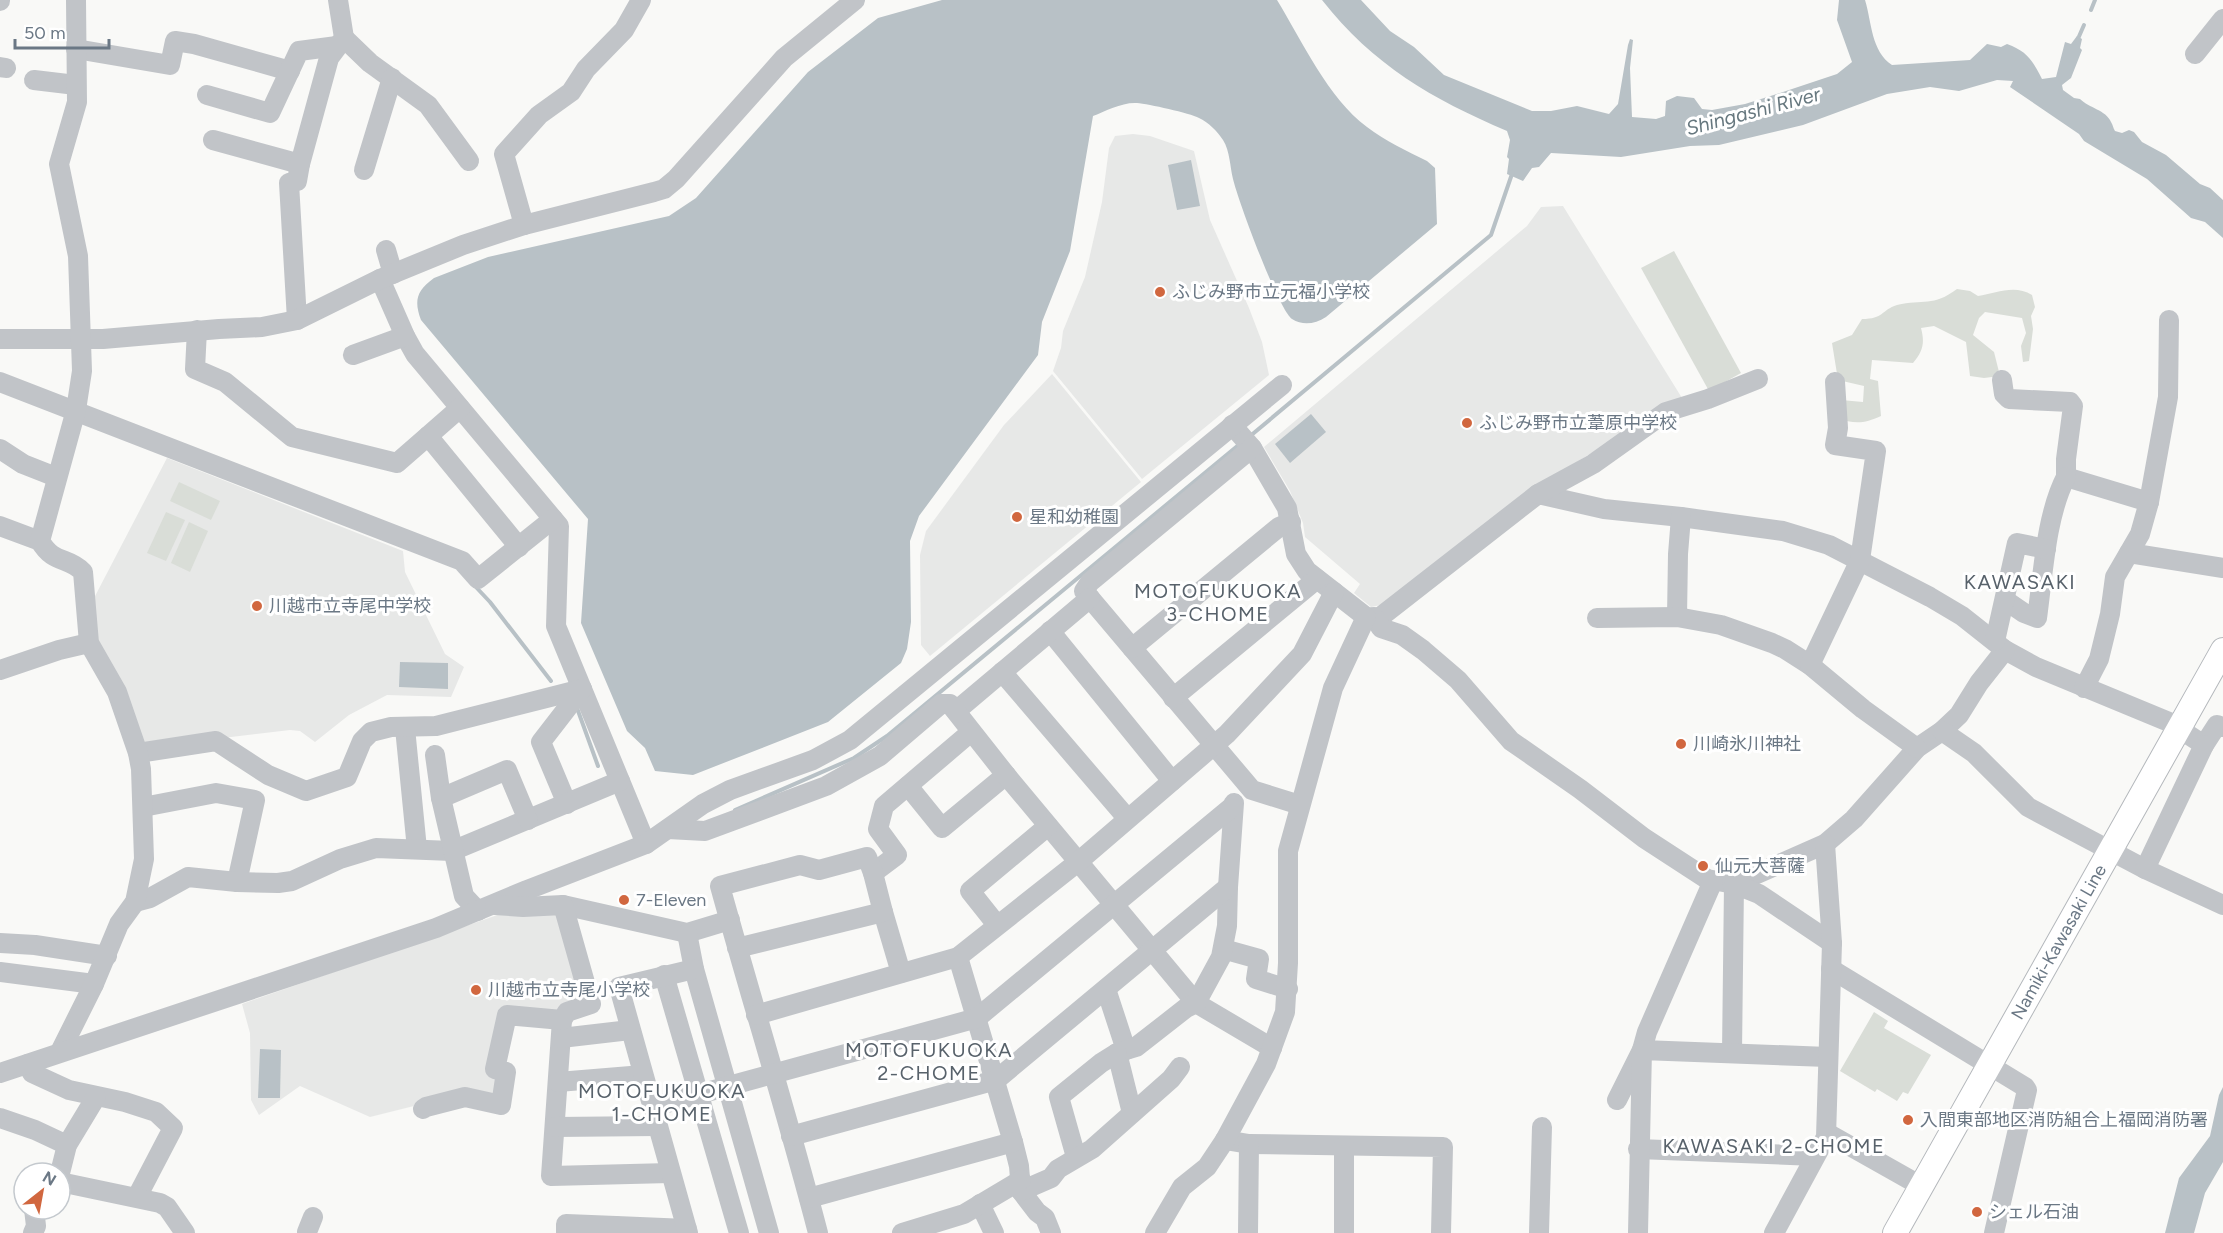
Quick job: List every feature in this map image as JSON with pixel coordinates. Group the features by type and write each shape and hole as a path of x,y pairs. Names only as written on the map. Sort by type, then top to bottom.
{"main road":[{"name":"Namiki-Kawasaki Line","path":"1895,1233 2223,650"}],"street":[{"path":"40,541 76,410 82,371 78,256 59,164 76,102 76,0"},
{"path":"297,320 289,183 297,181 329,58 341,42 338,0"},
{"path":"524,225 504,154 539,115 571,92 586,69 624,30 641,0"},
{"path":"0,339 82,339 262,327 297,320 387,276 463,245 524,225 664,189 676,179 784,58 855,0"},
{"path":"2195,54 2223,19"},
{"path":"76,49 170,65 175,41 194,44 290,71"},
{"path":"207,95 270,113 299,51 341,42 428,105 469,161"},
{"path":"363,170 392,78"},
{"path":"34,80 76,85"},
{"path":"213,140 300,164"},
{"path":"386,250 387,276 405,336 427,370 559,526 556,626 646,844"},
{"path":"2084,688 2099,659 2110,614 2115,577 2140,534 2149,502 2168,397 2169,320"},
{"path":"196,330 195,369 225,382 292,437 397,463 460,408"},
{"path":"353,354 405,336"},
{"path":"1370,617 1379,618 1538,494 1593,464 1666,412 1708,399 1758,379"},
{"path":"2002,380 2004,394 2009,399 2070,402 2073,405 2066,477 2058,492 2046,549 2037,618 2024,613 2005,600"},
{"path":"0,382 462,561 478,579 553,519"},
{"path":"1810,665 1860,560 1876,451 1835,445 1838,428 1835,382"},
{"path":"0,1073 436,928 526,890 646,844 703,804 730,790 813,760 850,740 1282,385"},
{"path":"1232,425 1252,448 1287,508 1296,554 1307,571 1370,617 1381,628 1402,635 1423,650 1458,680 1511,741 1580,789 1644,838 1713,881 1734,884 1759,894 1832,943"},
{"path":"428,436 519,547"},
{"path":"1252,448 1090,582 1084,591 1252,790 1300,805"},
{"path":"0,449 23,464 56,477"},
{"path":"2066,477 2149,502"},
{"path":"1538,494 1604,509 1681,516 1782,531 1829,544 1954,612 2000,646 2036,667 2169,722 2204,745"},
{"path":"1677,617 1681,516"},
{"path":"1132,648 1279,527 1291,522"},
{"path":"0,526 40,541 46,552 78,566 83,572 89,643 117,692 138,753 143,807 144,859 135,902 119,924 107,956 60,1052"},
{"path":"1734,884 1825,844 1854,819 1917,748 1942,731 1959,715 2000,646 2005,600 2017,543 2046,549"},
{"path":"2129,553 2223,568"},
{"path":"1173,698 1317,579"},
{"path":"756,1015 958,957 1078,862 1215,746 1302,654 1334,592"},
{"path":"956,711 1090,598"},
{"path":"1155,1233 1182,1187 1207,1167 1226,1140 1250,1097 1285,1012 1288,989 1288,851 1333,688 1370,617"},
{"path":"1597,618 1677,617 1720,625 1772,643 1810,665 1863,709 1917,748"},
{"path":"1050,631 1172,781"},
{"path":"0,670 59,650 89,643"},
{"path":"1002,672 1127,819"},
{"path":"138,753 216,741 268,775 306,791 347,777 362,741 371,732 391,727 436,726 582,689"},
{"path":"567,804 541,742 582,689"},
{"path":"668,829 705,831 826,786 880,756 942,704 950,704 1196,1004 1272,1048"},
{"path":"2145,869 2204,745 2217,725 2223,727"},
{"path":"405,728 417,849"},
{"path":"1942,731 1974,753 2028,807 2145,869 2223,904"},
{"path":"873,873 902,861 878,829 884,806 971,732"},
{"path":"435,755 441,798 464,896 485,908 563,905 687,933 730,920"},
{"path":"441,798 507,771 528,820"},
{"path":"908,786 942,828 1006,775"},
{"path":"135,902 150,898 188,878 237,882 292,881 340,859 376,848 452,851 620,782"},
{"path":"1076,1157 1059,1097 1101,1063 1136,1047 1186,1008 1196,1004 1223,949 1227,926 1233,806 1238,789 1244,782"},
{"path":"143,807 216,793 255,800 237,882"},
{"path":"652,1107 977,1018 1233,806"},
{"path":"997,925 970,891 1048,826"},
{"path":"1774,1233 1827,1133 1832,943 1825,844"},
{"path":"818,1233 720,886 800,865 819,870 867,857 901,973"},
{"path":"1617,1100 1642,1050 1647,1032 1713,881"},
{"path":"1732,1053 1734,884"},
{"path":"791,1136 996,1080 1228,887"},
{"path":"563,905 591,1004 567,1012 562,1029 551,1176 670,1173"},
{"path":"738,948 883,912"},
{"path":"687,933 694,969 769,1233"},
{"path":"0,943 35,945 107,956"},
{"path":"1223,949 1259,959 1256,979 1288,989"},
{"path":"958,957 996,1080 1013,1142 1021,1186 1037,1212 1045,1218 1051,1233"},
{"path":"566,1233 566,1224 616,1230 678,1231 670,1173 618,987 694,969"},
{"path":"1831,969 2025,1087 2027,1094 1994,1233"},
{"path":"0,972 94,984"},
{"path":"664,975 739,1233"},
{"path":"1106,989 1122,1052 1132,1113"},
{"path":"423,1109 459,1098 501,1105 506,1072 495,1069 507,1015 562,1029 630,1030"},
{"path":"1642,1050 1828,1057"},
{"path":"1638,1233 1638,1149 1642,1050"},
{"path":"28,1064 32,1072 69,1090 124,1102 156,1112 173,1128 137,1197"},
{"path":"902,1233 964,1214 980,1204 1021,1186 1051,1178 1058,1169 1092,1149 1171,1079 1180,1067"},
{"path":"558,1082 643,1075"},
{"path":"63,1161 67,1145 96,1097"},
{"path":"0,1118 35,1130 67,1145"},
{"path":"555,1127 657,1126"},
{"path":"1539,1233 1542,1127"},
{"path":"1827,1133 1921,1186"},
{"path":"1226,1140 1249,1144 1443,1147 1441,1233"},
{"path":"809,1198 1013,1142"},
{"path":"1248,1233 1249,1144"},
{"path":"1344,1146 1344,1233"},
{"path":"1638,1149 1815,1156"},
{"path":"72,1184 160,1203 167,1207 185,1233"},
{"path":"980,1204 994,1233"}],"shaded area":[{"name":"ふじみ野市立元福小学校","path":"1133,134 1150,136 1194,151 1210,220 1262,342 1269,375 1142,479 1053,371 1061,348 1063,331 1085,277 1102,202 1109,148 1115,136"},
{"name":"ふじみ野市立葦原中学校","path":"1563,206 1682,398 1552,477 1386,604 1371,607 1354,593 1360,584 1305,537 1303,523 1290,491 1264,447 1527,226 1541,207"},
{"path":"1674,251 1741,373 1709,391 1641,268"},
{"path":"1957,289 1970,291 1978,296 2012,290 2032,295 2035,307 2031,316 2033,329 2029,361 2023,362 2021,346 2026,333 2022,318 1985,312 1979,318 1973,335 1994,352 2000,376 1984,378 1970,376 1966,342 1934,326 1921,328 1922,347 1913,363 1872,360 1870,379 1878,381 1881,416 1859,422 1837,418 1841,400 1863,402 1864,386 1838,380 1832,343 1852,335 1862,319 1879,316 1897,305 1928,302 1941,298"},
{"name":"星和幼稚園","path":"1052,374 1141,482 930,656 921,645 920,555 926,531 1004,425"},
{"name":"川越市立寺尾中学校","path":"167,458 403,551 405,572 445,654 464,667 451,697 387,695 349,715 315,742 300,731 290,730 139,748 98,649 93,600"},
{"path":"179,482 220,501 211,520 170,501"},
{"path":"166,512 185,520 166,561 147,553"},
{"path":"189,522 208,531 190,572 171,563"},
{"path":"561,908 586,1001 555,1012 503,1008 498,1074 499,1098 462,1094 370,1117 300,1086 259,1115 251,1100 250,1033 242,1004 509,911"},
{"path":"1874,1012 1888,1021 1884,1028 1931,1055 1908,1094 1903,1092 1897,1101 1877,1089 1875,1092 1840,1071"}],"water":[{"path":"942,0 1277,0 1328,85 1353,115 1381,137 1427,161 1435,168 1437,224 1326,317 1313,323 1300,323 1292,319 1286,311 1268,276 1236,191 1227,149 1212,127 1194,116 1137,103 1120,105 1093,116 1070,251 1042,322 1038,355 919,516 910,541 911,622 907,649 901,663 828,722 693,775 655,771 645,748 627,731 581,623 588,519 421,320 418,297 423,287 434,278 488,257 669,216 696,198 808,72 878,18"},
{"name":"Shingashi River","path":"1322,0 1361,0 1390,31 1414,47 1444,75 1532,111 1551,111 1577,106 1609,114 1618,104 1628,45 1630,39 1633,40 1630,68 1632,117 1656,119 1665,116 1666,101 1677,96 1694,98 1702,109 1712,110 1745,104 1837,74 1852,62 1837,20 1839,0 1865,0 1876,44 1885,59 1892,65 1970,60 1987,44 2001,47 2007,44 2029,57 2042,79 2056,77 2065,42 2071,44 2077,36 2082,39 2080,48 2082,50 2071,78 2062,85 2063,90 2109,118 2115,131 2134,132 2142,142 2166,155 2223,200 2223,238 2205,222 2191,218 2147,179 2084,141 2079,134 2010,87 2013,81 1997,80 1959,91 1930,87 1887,94 1803,125 1719,145 1690,146 1621,157 1551,153 1539,167 1532,168 1523,181 1507,174 1510,140 1507,131 1454,106 1405,78 1362,43"},
{"path":"1191,160 1200,206 1177,210 1168,165"},
{"path":"1311,414 1326,432 1290,463 1275,444"},
{"path":"400,662 448,663 448,689 399,687"},
{"path":"260,1049 281,1050 280,1098 258,1098"},
{"path":"2223,1087 2223,1162 2205,1193 2194,1233 2165,1233 2179,1178 2210,1136 2219,1095"}],"waterway":[{"path":"2091,10 2095,0"},
{"path":"2077,41 2084,25"},
{"path":"1249,437 1491,235 1513,171"},
{"path":"735,810 854,758 887,736 1241,443"},
{"path":"474,585 490,602 551,681"},
{"path":"577,708 598,766"}],"place":[{"name":"ふじみ野市立元福小学校","path":"1160,292"},
{"name":"ふじみ野市立葦原中学校","path":"1467,423"},
{"name":"星和幼稚園","path":"1017,517"},
{"name":"川越市立寺尾中学校","path":"257,606"},
{"name":"川崎氷川神社","path":"1681,744"},
{"name":"仙元大菩薩","path":"1703,866"},
{"name":"7-Eleven","path":"624,900"},
{"name":"川越市立寺尾小学校","path":"476,990"},
{"name":"入間東部地区消防組合上福岡消防署","path":"1908,1120"},
{"name":"シェル石油","path":"1977,1212"}],"district":[{"name":"KAWASAKI","path":"2020,582"},
{"name":"MOTOFUKUOKA 3-CHOME","path":"1218,602"},
{"name":"MOTOFUKUOKA 2-CHOME","path":"929,1062"},
{"name":"MOTOFUKUOKA 1-CHOME","path":"662,1102"},
{"name":"KAWASAKI 2-CHOME","path":"1774,1146"}]}
